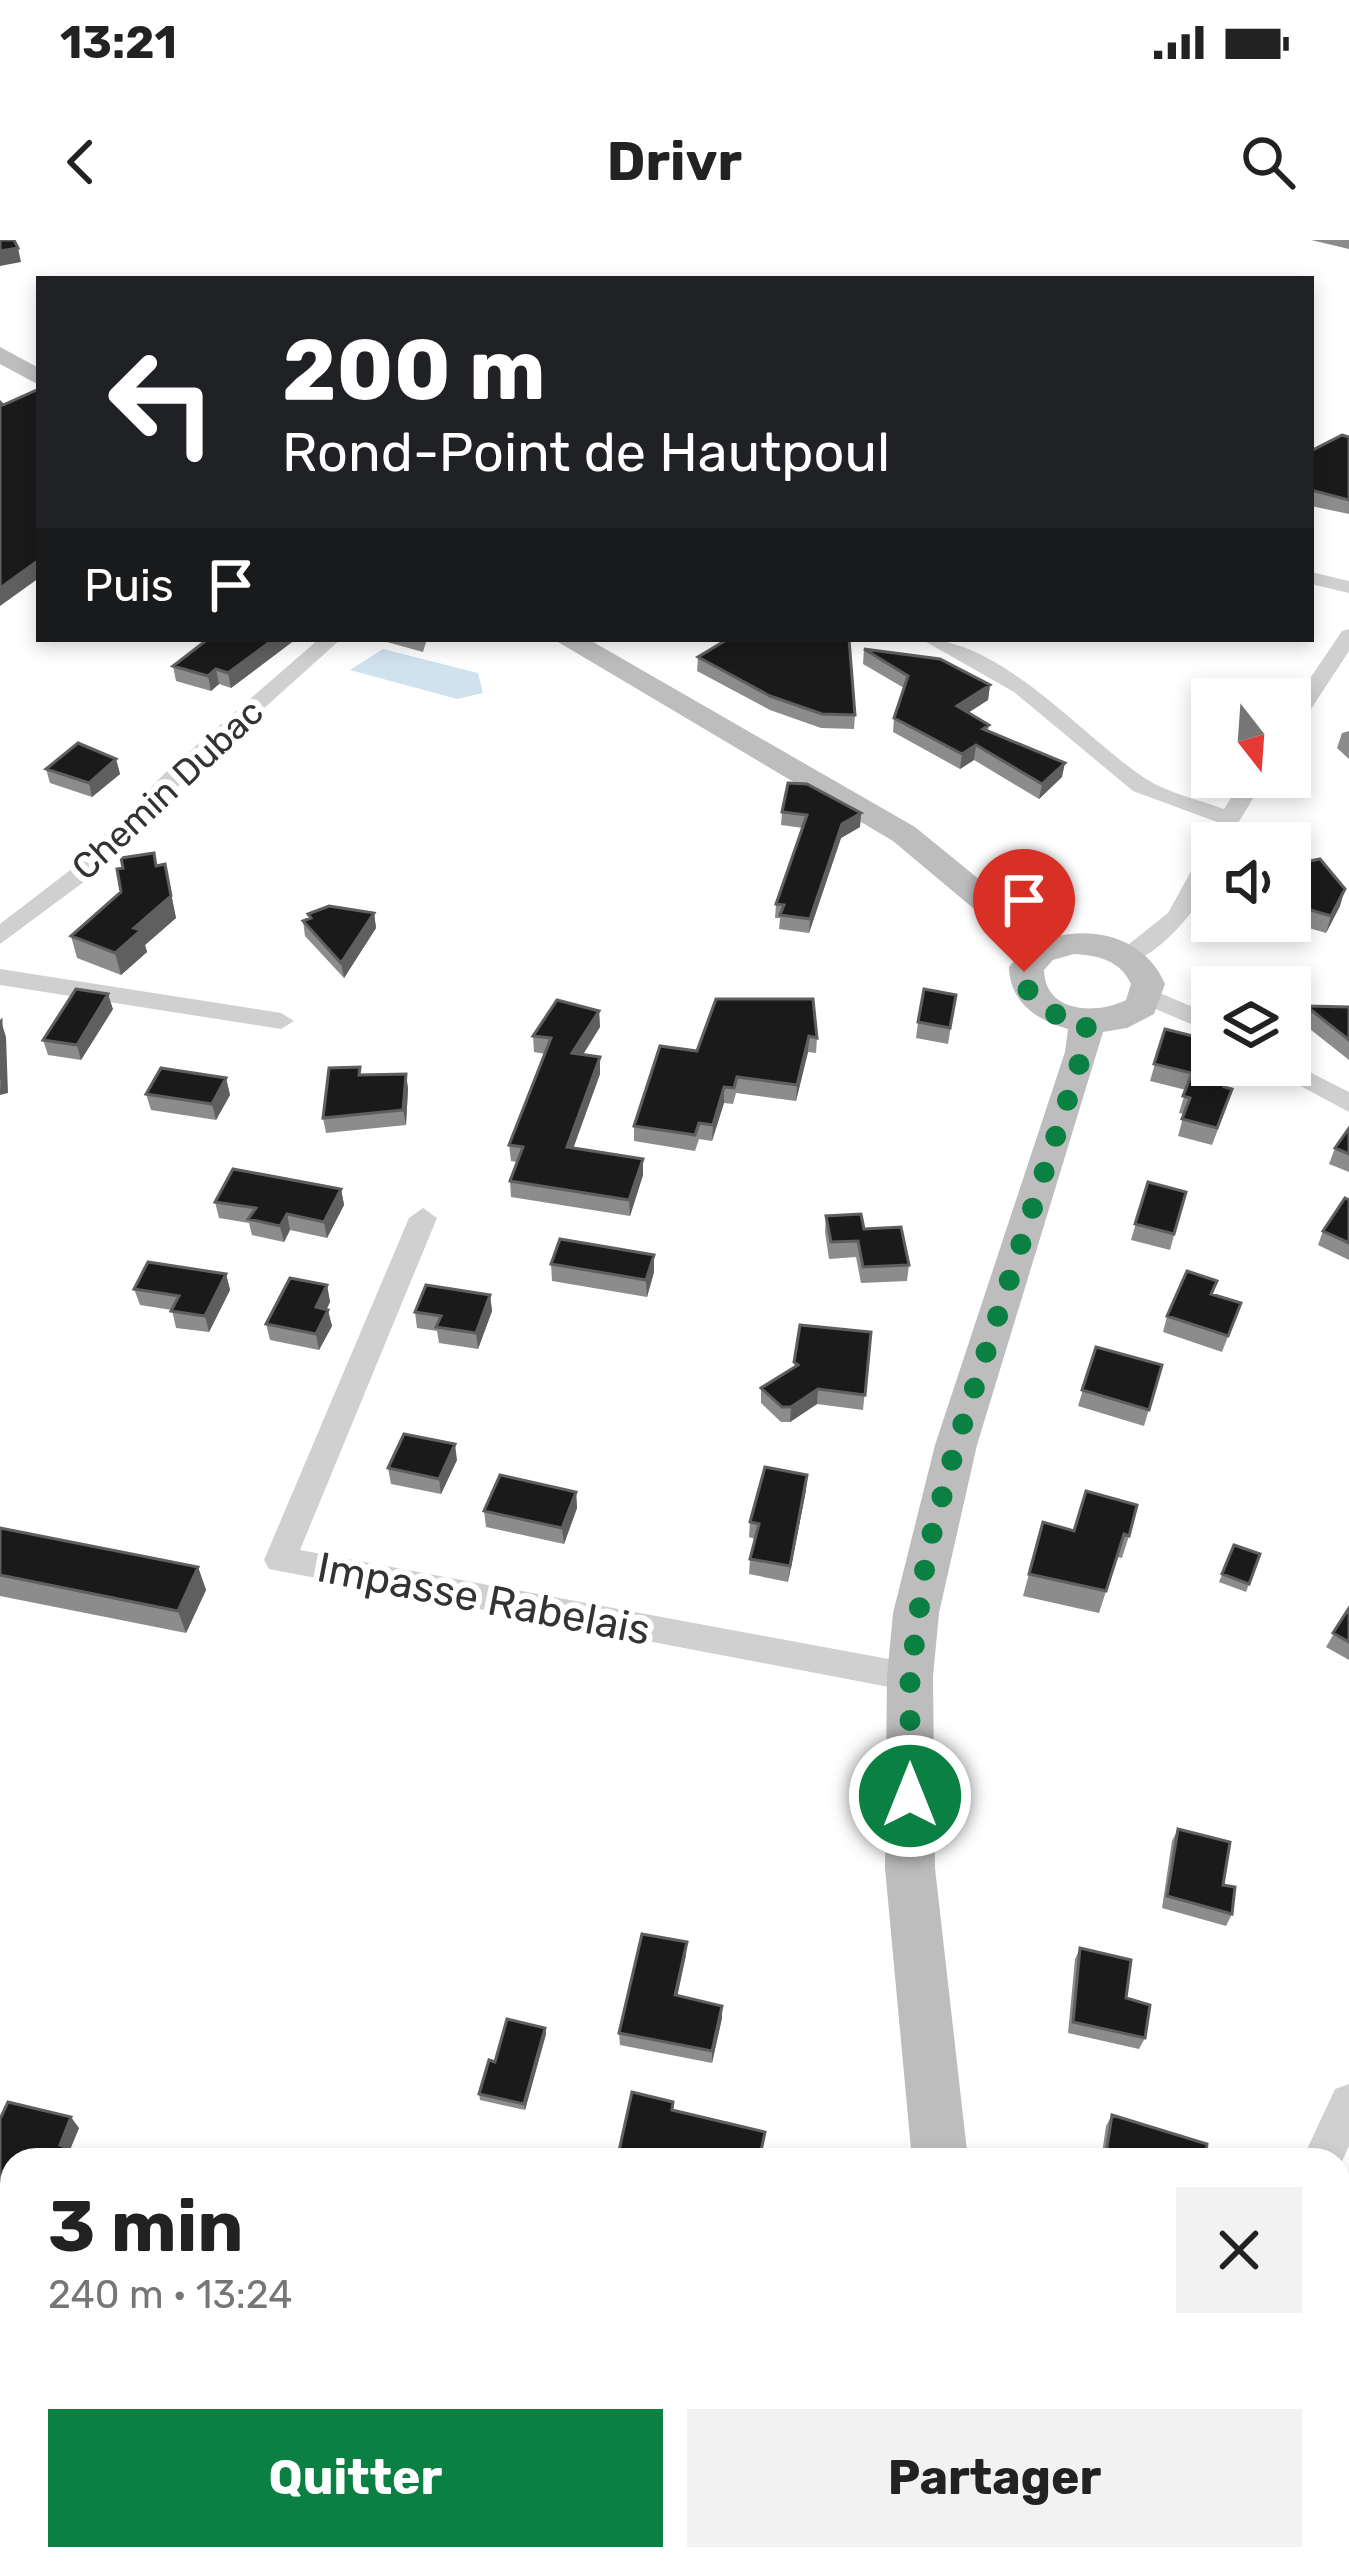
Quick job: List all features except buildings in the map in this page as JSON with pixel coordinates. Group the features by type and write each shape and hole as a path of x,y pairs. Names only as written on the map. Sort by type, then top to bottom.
{"street":[{"path":"0,354 36,376"},
{"path":"1314,579 1349,587"},
{"path":"1311,692 1349,635"},
{"name":"Chemin Dubac","path":"0,936 76,876 174,777 328,642"},
{"path":"572,642 904,834 1044,950"},
{"path":"937,642 1021,688 1141,786 1228,818"},
{"path":"1226,822 1241,798"},
{"path":"1128,957 1177,917 1191,892"},
{"path":"1088,944 1128,957 1145,975 1148,996 1129,1015 1087,1022 1046,1010 1026,990 1026,967 1044,950 1088,944"},
{"path":"0,977 281,1022"},
{"path":"1148,996 1191,1015"},
{"path":"939,2148 910,1868 910,1677 927,1552 956,1445 1083,1052 1087,1022"},
{"path":"1311,1084 1349,1103"},
{"name":"Impasse Rabelais","path":"423,1218 280,1560 910,1677"},
{"path":"1328,2148 1349,2103"}],"water":[{"path":"383,649 478,673 483,693 457,699 350,670"}],"route":[{"path":"910,1796 910,1677 927,1552 956,1445 1083,1052 1087,1022 1062,1017 1037,1004 1026,990 1024,972"}]}
